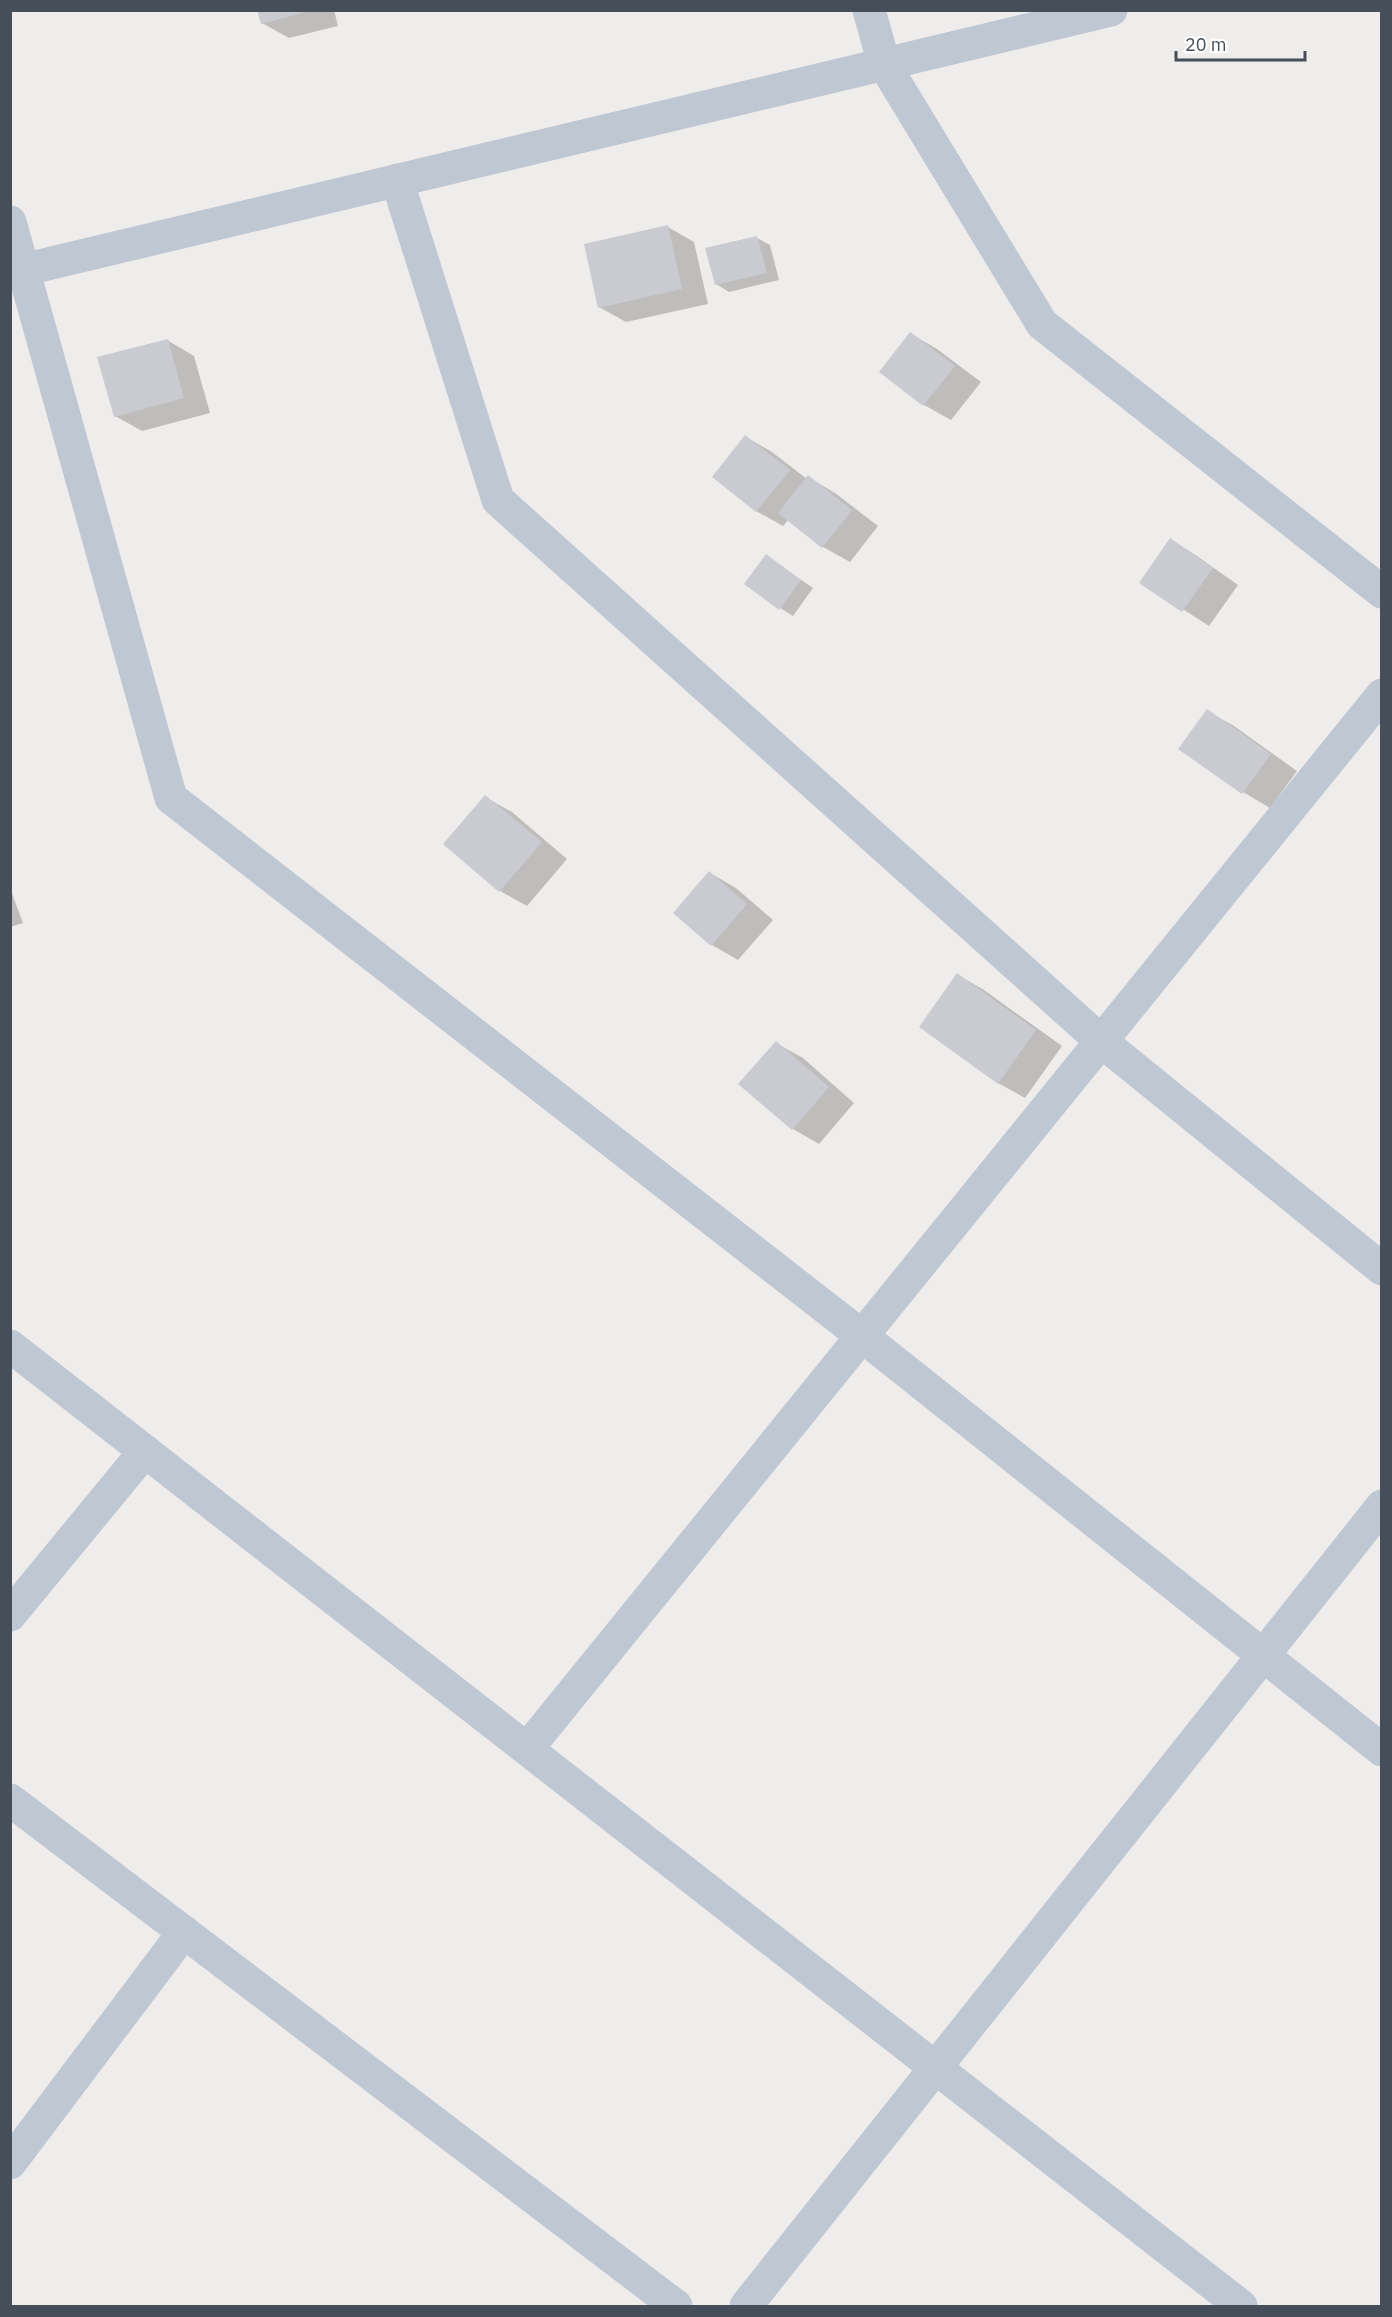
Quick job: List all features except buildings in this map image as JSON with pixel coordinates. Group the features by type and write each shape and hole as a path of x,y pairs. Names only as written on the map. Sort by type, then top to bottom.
{"street":[{"path":"869,10 884,64 1042,324 1382,592"},
{"path":"17,271 1111,10"},
{"path":"397,180 498,500 1101,1041 1382,1269"},
{"path":"10,222 17,271 171,798 862,1336 1382,1750"},
{"path":"526,1749 1382,695"},
{"path":"10,1346 1241,2307"},
{"path":"10,1615 146,1451"},
{"path":"746,2307 1382,1506"},
{"path":"10,1800 676,2307"},
{"path":"10,2163 184,1932"}]}
